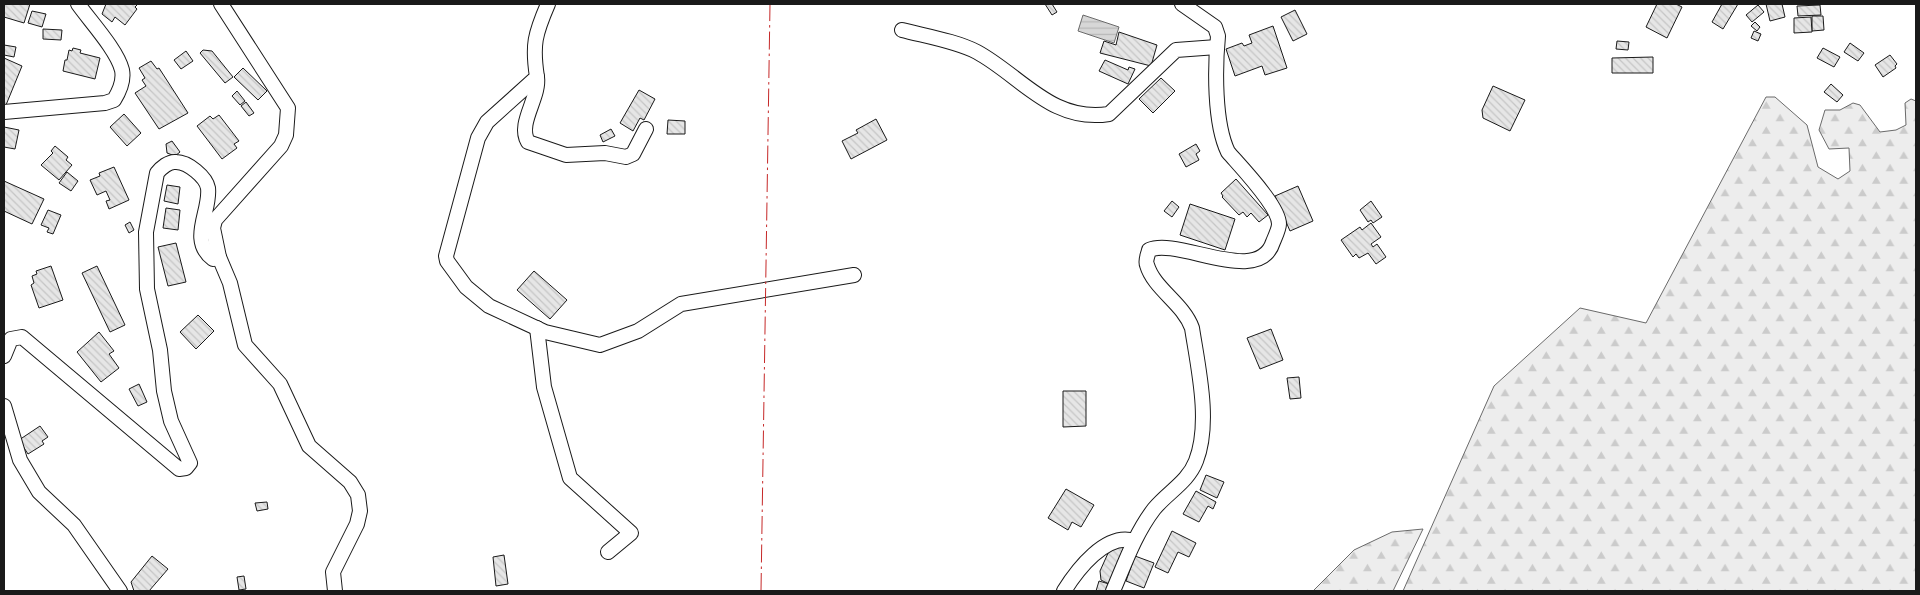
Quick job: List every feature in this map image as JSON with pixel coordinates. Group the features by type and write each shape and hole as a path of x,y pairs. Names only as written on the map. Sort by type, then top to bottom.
{"street":[{"path":"4,112 106,103 114,100 122,79 120,65 78,4"},
{"path":"221,4 288,108 286,134 281,146 215,220 213,228 219,257 230,283 245,345 280,384 309,446 350,482 358,495 360,511 357,524 333,572 335,591"},
{"path":"548,4 538,26 533,51 538,86 525,127 528,142 566,156 605,153 626,157 633,154 646,129"},
{"path":"1113,591 1134,541 1155,508 1186,479 1196,462 1203,425 1192,328 1187,316 1152,276 1146,263 1149,250 1163,247 1243,262 1259,259 1272,245 1279,223 1275,211 1228,152 1224,144 1218,101 1218,36 1214,27 1182,4"},
{"path":"902,30 977,52 1045,102 1087,115 1109,114 1176,50 1217,47"},
{"path":"537,77 487,122 478,138 446,256 447,261 466,287 489,306 537,328 600,345 638,331 681,304 854,274"},
{"path":"4,356 11,339 22,337 179,469 186,468 190,463 170,421 160,350 147,289 146,232 157,173 162,167 175,161 185,164 202,177 208,189 201,229 204,248 213,259 219,257"},
{"path":"537,328 544,386 570,478 631,533 608,552"},
{"path":"4,406 20,460 39,492 74,525 120,591"},
{"path":"1064,591 1092,556 1116,541 1122,539 1134,541"}],"green space":[{"path":"1766,97 1775,97 1807,125 1818,167 1838,179 1850,171 1849,148 1829,149 1819,130 1825,110 1840,110 1853,103 1860,105 1880,132 1896,130 1906,125 1905,103 1911,99 1916,101 1916,591 1403,591 1494,386 1580,308 1646,323"},
{"path":"1423,529 1393,591 1313,591 1354,550 1392,532"}],"shaded area":[{"path":"1083,15 1119,27 1114,43 1078,31"}],"building":[{"path":"4,4 30,4 24,23 4,17"},
{"path":"106,4 138,4 135,7 137,9 125,25 115,17 112,22 102,14"},
{"path":"1045,4 1052,4 1057,12 1052,15"},
{"path":"1657,4 1676,4 1682,7 1667,38 1646,27"},
{"path":"1722,4 1738,4 1723,29 1712,22"},
{"path":"1766,4 1782,4 1785,17 1770,21"},
{"path":"1758,5 1764,12 1752,22 1746,15"},
{"path":"1820,5 1821,15 1798,16 1797,6"},
{"path":"1295,10 1307,34 1293,41 1281,17"},
{"path":"32,11 46,14 42,27 28,23"},
{"path":"1812,16 1823,16 1824,30 1812,31"},
{"path":"1811,17 1812,32 1794,33 1794,18"},
{"path":"1755,22 1760,27 1757,31 1751,26"},
{"path":"1273,26 1287,68 1265,75 1262,66 1235,76 1226,49 1242,43 1244,46 1252,43 1249,35"},
{"path":"43,29 62,30 61,40 43,39"},
{"path":"1754,31 1761,34 1758,41 1751,38"},
{"path":"1119,32 1157,45 1151,66 1100,53 1104,41 1116,45"},
{"path":"1617,41 1629,42 1628,50 1616,49"},
{"path":"1850,43 1864,53 1858,61 1844,52"},
{"path":"4,45 16,47 14,57 4,55"},
{"path":"73,48 81,50 80,53 100,58 95,79 63,71 69,50 72,51"},
{"path":"1823,48 1840,57 1834,67 1817,58"},
{"path":"203,50 212,51 233,77 225,83 200,53"},
{"path":"186,51 193,61 181,69 174,60"},
{"path":"1890,55 1897,64 1896,68 1883,77 1875,65"},
{"path":"1653,57 1653,73 1612,73 1612,58"},
{"path":"4,58 22,66 6,105 4,104"},
{"path":"1105,60 1128,70 1129,67 1135,69 1128,84 1099,71"},
{"path":"151,61 157,69 159,68 188,113 159,129 135,93 146,86 142,80 145,78 139,68"},
{"path":"243,68 267,91 258,100 234,77"},
{"path":"1161,78 1175,91 1153,113 1139,99"},
{"path":"1831,84 1843,95 1837,102 1824,92"},
{"path":"1493,86 1525,100 1510,131 1483,118 1482,110"},
{"path":"639,90 655,99 644,120 640,118 633,131 620,123"},
{"path":"237,91 245,101 240,105 232,96"},
{"path":"246,102 254,113 249,116 241,106"},
{"path":"124,114 141,133 127,146 110,127"},
{"path":"219,115 239,141 234,144 237,148 222,159 197,126 210,116 213,119"},
{"path":"876,119 887,140 851,159 842,141 858,133 856,130"},
{"path":"668,120 685,121 685,134 667,134"},
{"path":"4,127 19,130 15,149 4,147"},
{"path":"611,129 615,136 603,142 600,135"},
{"path":"172,141 180,152 175,156 167,153 166,144"},
{"path":"1196,144 1200,151 1196,154 1199,160 1186,167 1179,154"},
{"path":"55,146 68,157 66,160 72,165 59,180 41,165 53,153 51,151"},
{"path":"114,167 129,200 109,209 106,201 110,200 106,191 97,195 90,180 100,176 99,173"},
{"path":"67,172 78,181 71,191 59,183"},
{"path":"1236,179 1268,215 1259,222 1251,213 1247,217 1243,212 1239,215 1222,197 1221,193"},
{"path":"4,181 44,199 32,224 4,211"},
{"path":"167,185 180,187 178,204 164,201"},
{"path":"1298,186 1313,221 1290,231 1275,196"},
{"path":"1172,201 1179,207 1172,217 1164,211"},
{"path":"1371,201 1382,217 1373,223 1371,220 1368,222 1360,210"},
{"path":"1190,204 1235,219 1225,250 1180,235"},
{"path":"166,208 180,210 178,230 163,228"},
{"path":"48,210 61,215 53,234 47,232 49,228 41,225"},
{"path":"130,222 134,230 129,233 125,225"},
{"path":"1371,223 1381,237 1371,244 1373,247 1377,244 1386,257 1376,264 1368,253 1359,258 1356,254 1353,257 1341,240 1360,227 1362,230"},
{"path":"176,243 186,282 168,286 158,247"},
{"path":"51,266 63,300 39,308 31,285 34,283 32,276 37,274 36,271"},
{"path":"97,266 125,325 110,332 82,273"},
{"path":"534,271 567,300 550,319 517,290"},
{"path":"198,315 214,331 196,349 180,332"},
{"path":"1271,329 1283,360 1260,369 1247,338"},
{"path":"99,332 114,351 109,354 119,368 101,382 77,352"},
{"path":"1299,377 1301,398 1290,399 1287,378"},
{"path":"139,384 147,402 138,406 129,389"},
{"path":"1063,391 1086,391 1086,426 1063,427"},
{"path":"40,426 48,437 42,441 44,444 28,454 19,440"},
{"path":"1206,475 1224,482 1217,498 1200,490"},
{"path":"1066,489 1094,505 1081,527 1072,522 1068,530 1048,518"},
{"path":"1196,491 1216,502 1213,509 1208,506 1199,522 1183,514"},
{"path":"267,502 268,509 257,511 255,503"},
{"path":"1172,531 1196,543 1189,557 1178,552 1168,573 1155,567"},
{"path":"1120,546 1126,548 1109,584 1101,580 1100,571 1109,551"},
{"path":"504,555 508,584 496,586 493,557"},
{"path":"152,556 168,569 149,591 134,591 131,582"},
{"path":"1135,556 1154,563 1144,588 1126,581"},
{"path":"244,576 246,589 239,590 237,577"},
{"path":"1099,581 1109,584 1107,591 1096,591"}],"power":[{"path":"761,591 770,4"}]}
